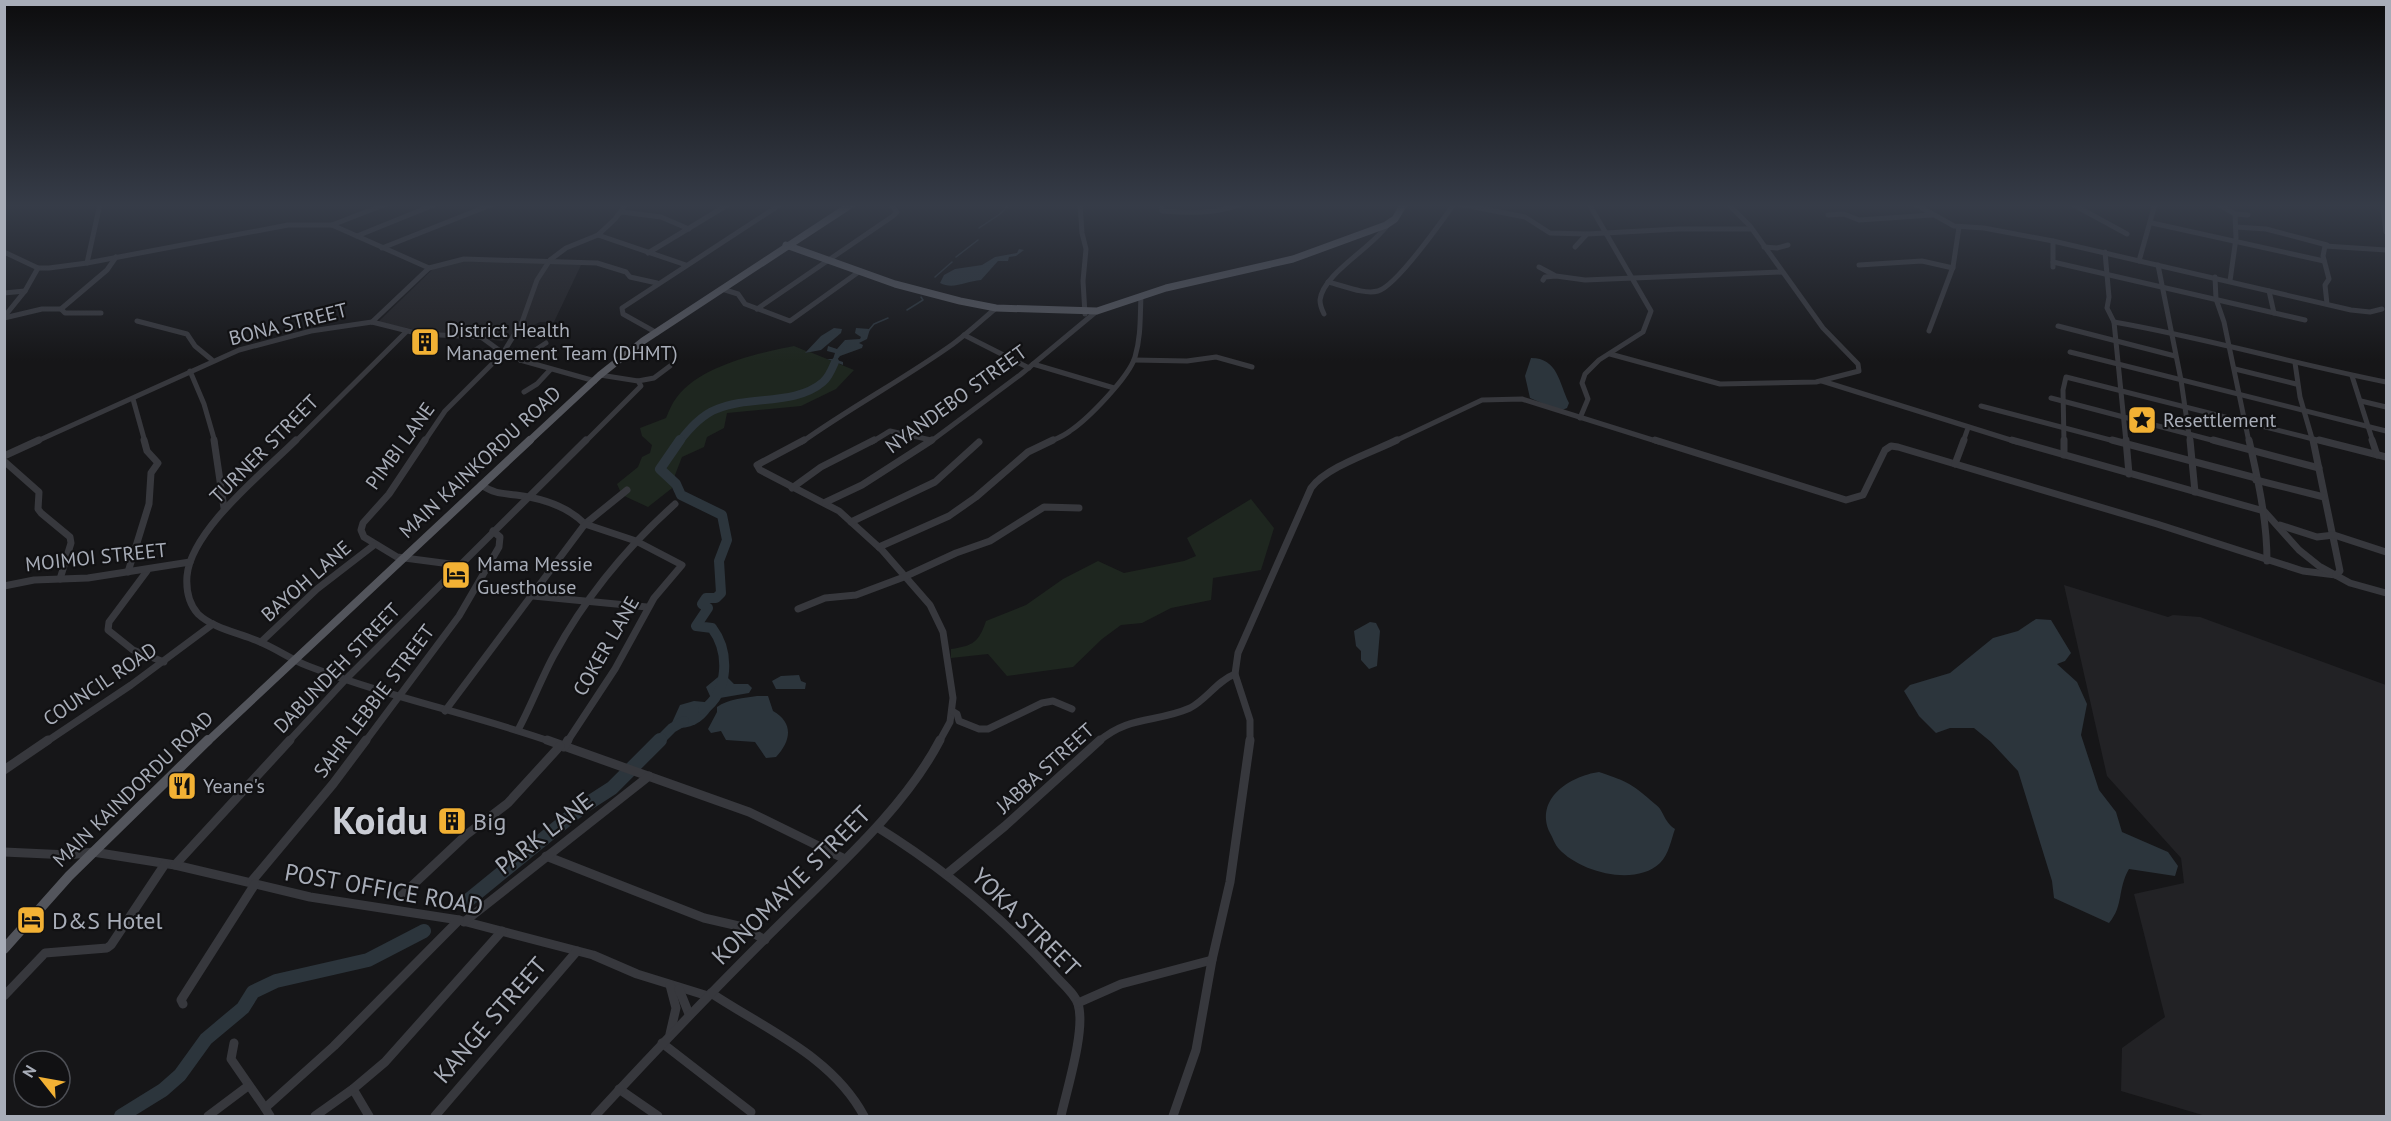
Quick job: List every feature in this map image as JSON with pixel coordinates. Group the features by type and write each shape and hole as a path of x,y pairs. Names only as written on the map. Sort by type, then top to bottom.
{"main road":[{"name":"MAIN KAINKORDU ROAD","path":"510,456 579,389 654,332 722,290 769,256"},
{"path":"816,256 920,291 996,308 1097,311 1141,296 1300,256"},
{"path":"688,310 742,274"},
{"path":"595,378 617,355 654,332"},
{"name":"MAIN KAINKORDU ROAD","path":"400,557 595,378"},
{"name":"MAIN KAINDORDU ROAD","path":"6,941 89,853 400,557"}],"street":[{"path":"13,256 38,268 87,263 120,256"},
{"path":"87,263 88,256"},
{"path":"402,256 429,268"},
{"path":"550,260 556,256"},
{"path":"658,256 686,265"},
{"path":"654,332 623,314 622,310 626,303 700,256"},
{"path":"757,309 832,256"},
{"path":"1085,256 1084,310 1088,319"},
{"path":"1324,314 1319,299 1328,282 1359,256"},
{"path":"1328,282 1370,292 1380,291 1415,256"},
{"path":"1580,418 1588,399 1582,386 1582,379 1589,369 1643,332 1649,320 1651,311 1649,304 1621,256"},
{"path":"1610,354 1638,360 1713,383 1822,381 1859,371 1860,367 1855,360 1823,328 1771,256"},
{"path":"1929,331 1957,256"},
{"path":"2053,256 2053,265 2107,274 2305,320"},
{"path":"2105,256 2107,308 2114,322 2125,415 2129,474"},
{"path":"2121,256 2362,312 2382,309"},
{"path":"2139,261 2141,256"},
{"path":"2230,281 2232,256"},
{"path":"2303,256 2324,261"},
{"path":"2324,256 2329,279 2325,285 2327,304"},
{"path":"4,317 42,309 61,309 107,270 116,257"},
{"path":"372,322 429,268 464,259 597,263 626,272 630,277 657,284"},
{"name":"PIMBI LANE","path":"374,545 364,537 361,530 363,523 389,494 445,411 503,353 522,322 537,280 550,260"},
{"path":"1859,265 1922,261 1953,268"},
{"path":"2158,265 2181,380 2187,433 2193,461 2195,492"},
{"path":"1539,267 1556,276"},
{"path":"4,317 25,291 38,268"},
{"path":"722,290 738,294 742,302 790,321 860,271"},
{"path":"1543,280 1545,276 1585,280 1782,272"},
{"path":"2215,277 2216,299 2235,369 2264,511 2261,524 2267,561"},
{"path":"4,293 25,291"},
{"path":"2269,291 2274,313"},
{"path":"879,547 937,523 960,509 1028,452 1078,426 1114,388 1134,360 1140,337 1141,296"},
{"path":"996,308 964,335 1031,366 1114,388"},
{"path":"61,309 65,313 101,313"},
{"name":"NYANDEBO STREET","path":"826,502 862,486 931,440 1031,366 1097,311"},
{"path":"136,321 187,334 195,346 212,360"},
{"name":"BONA STREET","path":"4,456 133,399 212,360 239,350 310,331 372,322 406,332 481,337 503,353 550,370 595,378 638,381"},
{"path":"2114,322 2171,332 2295,363 2386,382"},
{"path":"2058,326 2175,356"},
{"name":"TURNER STREET","path":"291,660 261,642 213,624 200,616 190,604 187,577 190,562 224,508 247,490 406,332"},
{"name":"KONOMAYIE STREET","path":"594,1116 689,1014 877,827 914,782 943,738 952,711 950,674 943,632 930,604 904,578 879,547 826,502 792,488 758,468 759,462 799,444 834,418 869,399 964,335"},
{"path":"520,360 546,343"},
{"path":"2070,352 2386,431"},
{"path":"1134,360 1187,362 1216,357 1252,368"},
{"path":"2295,363 2296,384 2319,468 2334,535 2340,571 2336,575"},
{"path":"638,381 654,378 670,366"},
{"path":"2235,369 2296,384"},
{"path":"524,392 537,384 550,370"},
{"path":"190,371 202,397 216,446 224,508"},
{"path":"2352,376 2376,455"},
{"path":"1836,386 1840,377"},
{"path":"2064,455 2066,377 2386,457"},
{"name":"DABUNDEH STREET","path":"4,996 45,952 107,948 111,945 170,864 346,678 641,386 638,381"},
{"path":"1822,381 1968,428 2264,511 2308,558 2350,583 2386,593"},
{"path":"2051,398 2125,415 2319,468"},
{"path":"128,572 149,504 151,473 158,463 147,451 133,399"},
{"path":"1173,1116 1196,1050 1212,960 1230,882 1250,753 1250,720 1235,674 1239,653 1316,480 1383,445 1482,400 1522,399 1846,500 1863,495 1885,450 1891,446 2157,524 2267,561 2312,574 2336,575"},
{"path":"2361,401 2386,407"},
{"path":"1981,406 2324,497"},
{"path":"1955,464 1968,428"},
{"path":"792,488 821,467 890,431 931,440"},
{"path":"851,522 935,482 965,452 979,442"},
{"path":"4,461 39,492 38,509 41,513 70,537 71,543 60,579"},
{"path":"477,486 495,494 528,497 554,504 576,515 585,524 636,541"},
{"path":"445,711 585,524 627,490"},
{"path":"518,730 558,649 588,603 636,541 675,504"},
{"path":"798,609 825,598 856,595 904,578 956,553 990,541 1044,507 1079,508"},
{"path":"2274,522 2317,537 2334,535 2386,552"},
{"name":"SAHR LEBBIE STREET","path":"183,1004 181,1000 253,883 333,784 459,616 499,547 500,537 493,531"},
{"name":"COKER LANE","path":"562,746 622,657 657,591 682,565 636,541"},
{"path":"374,545 400,557 458,565"},
{"name":"BAYOH LANE","path":"261,642 317,589 374,545"},
{"name":"MOIMOI STREET","path":"4,586 34,580 147,570 190,562"},
{"path":"147,570 110,622 108,630 116,639 134,651 164,662"},
{"path":"533,596 647,607"},
{"name":"COUNCIL ROAD","path":"4,770 164,662 213,624"},
{"path":"291,660 445,711 518,730 749,812 845,859"},
{"name":"JABBA STREET","path":"948,873 1116,728 1193,707 1210,695 1226,677 1235,674"},
{"path":"952,711 957,714 959,721 979,729 988,729 1053,701 1072,709"},
{"path":"400,897 466,835 508,803 562,746"},
{"name":"PARK LANE","path":"268,1112 462,921 649,777"},
{"name":"YOKA STREET","path":"877,827 948,873 1007,925 1078,1003 1080,1020 1061,1116"},
{"name":"POST OFFICE ROAD","path":"4,852 69,855 89,853 170,864 319,899 462,921 577,951 675,987 710,994 822,1065 843,1082 861,1107 864,1116"},
{"path":"546,856 704,918 743,927 765,940"},
{"path":"315,1116 353,1089 397,1050 502,931"},
{"name":"KANGE STREET","path":"435,1116 577,951"},
{"path":"1078,1003 1121,984 1212,960"},
{"path":"675,987 689,1014"},
{"path":"670,1034 676,1008 675,987"},
{"path":"234,1043 231,1059 268,1112"},
{"path":"662,1043 751,1112"},
{"path":"208,1116 248,1086"},
{"path":"353,1089 369,1116"},
{"path":"620,1089 658,1116"}],"shaded area":[{"path":"1014,256 1009,257 1008,261 998,261 981,280 950,286 940,283 944,275 955,269 982,265 995,257"},
{"path":"458,261 582,263 554,322 540,322 502,341 431,333 378,322 433,269"},
{"path":"834,328 842,329 841,333 821,350 805,353 821,336"},
{"path":"856,328 870,329 867,339 859,343 863,345 862,348 840,356 837,360 843,362 843,365 827,359 833,359 835,353 827,351 828,346 837,349 845,340 860,339 861,337 855,333"},
{"path":"794,346 806,353 810,352 854,370 836,389 801,406 727,413 724,428 707,437 704,447 682,457 675,475 676,485 648,507 622,495 617,484 638,467 642,457 650,453 652,445 642,436 640,428 666,418 675,399 687,386 731,362"},
{"path":"1531,358 1547,362 1552,367 1569,403 1567,408 1560,411 1530,398 1525,376"},
{"path":"1251,499 1274,528 1261,570 1213,578 1211,600 1171,608 1142,623 1121,625 1102,639 1073,667 1007,676 988,654 951,658 951,649 974,642 981,634 986,621 1026,605 1063,579 1098,561 1124,573 1184,561 1196,556 1187,538"},
{"path":"2064,585 2168,617 2173,615 2200,617 2386,685 2386,1116 2206,1116 2121,1091 2122,1048 2165,1017 2134,894 2184,883 2181,858 2107,776"},
{"path":"2036,619 2051,620 2071,653 2065,661 2057,664 2077,682 2087,704 2081,735 2099,790 2116,812 2122,832 2168,852 2178,866 2175,876 2129,869 2117,910 2109,923 2054,898 2052,881 2018,771 1991,742 1974,728 1950,728 1936,733 1919,716 1904,691 1910,685 1950,673 1993,638 2018,631"},
{"path":"1370,622 1376,623 1380,631 1377,666 1369,669 1361,660 1361,651 1356,646 1354,631"},
{"path":"723,673 734,684 748,684 752,688 749,693 714,699 710,696 706,687"},
{"path":"799,675 801,681 806,683 805,689 776,689 772,681 781,676"},
{"path":"757,696 768,696 773,711 780,716 787,727 785,745 776,757 766,758 755,742 726,740 721,731 711,733 708,729 717,712 717,707 721,704"},
{"path":"694,701 715,703 697,724 684,728 670,727 680,705"},
{"path":"1599,772 1624,781 1641,792 1658,806 1668,823 1675,829 1666,855 1660,863 1649,870 1623,875 1594,870 1568,857 1555,843 1546,821 1551,800 1558,791 1577,778"}],"waterway":[{"path":"935,277 952,262"},
{"path":"907,310 923,300 921,297"},
{"path":"869,330 874,324 888,318"},
{"path":"679,442 691,427 717,409 744,402 786,397 812,389 825,380 835,362"},
{"path":"680,440 660,469 676,484 681,495 722,515 727,540 719,561 721,593 716,598 706,598 702,604 708,608 696,626 712,628 722,648 724,660 724,671 718,693 703,710"},
{"path":"466,902 581,808 612,788 672,728 684,721"},
{"path":"121,1116 163,1090 180,1075 206,1039 243,1008 253,992 276,981 368,960 424,931"}],"place":[{"name":"District Health Management Team (DHMT)","path":"425,342"},
{"name":"Resettlement","path":"2142,420"},
{"name":"Mama Messie Guesthouse","path":"456,575"},
{"name":"Yeane's","path":"182,786"},
{"name":"Big","path":"452,821"},
{"name":"D&S Hotel","path":"31,920"}],"district":[{"name":"Koidu","path":"380,819"}]}
